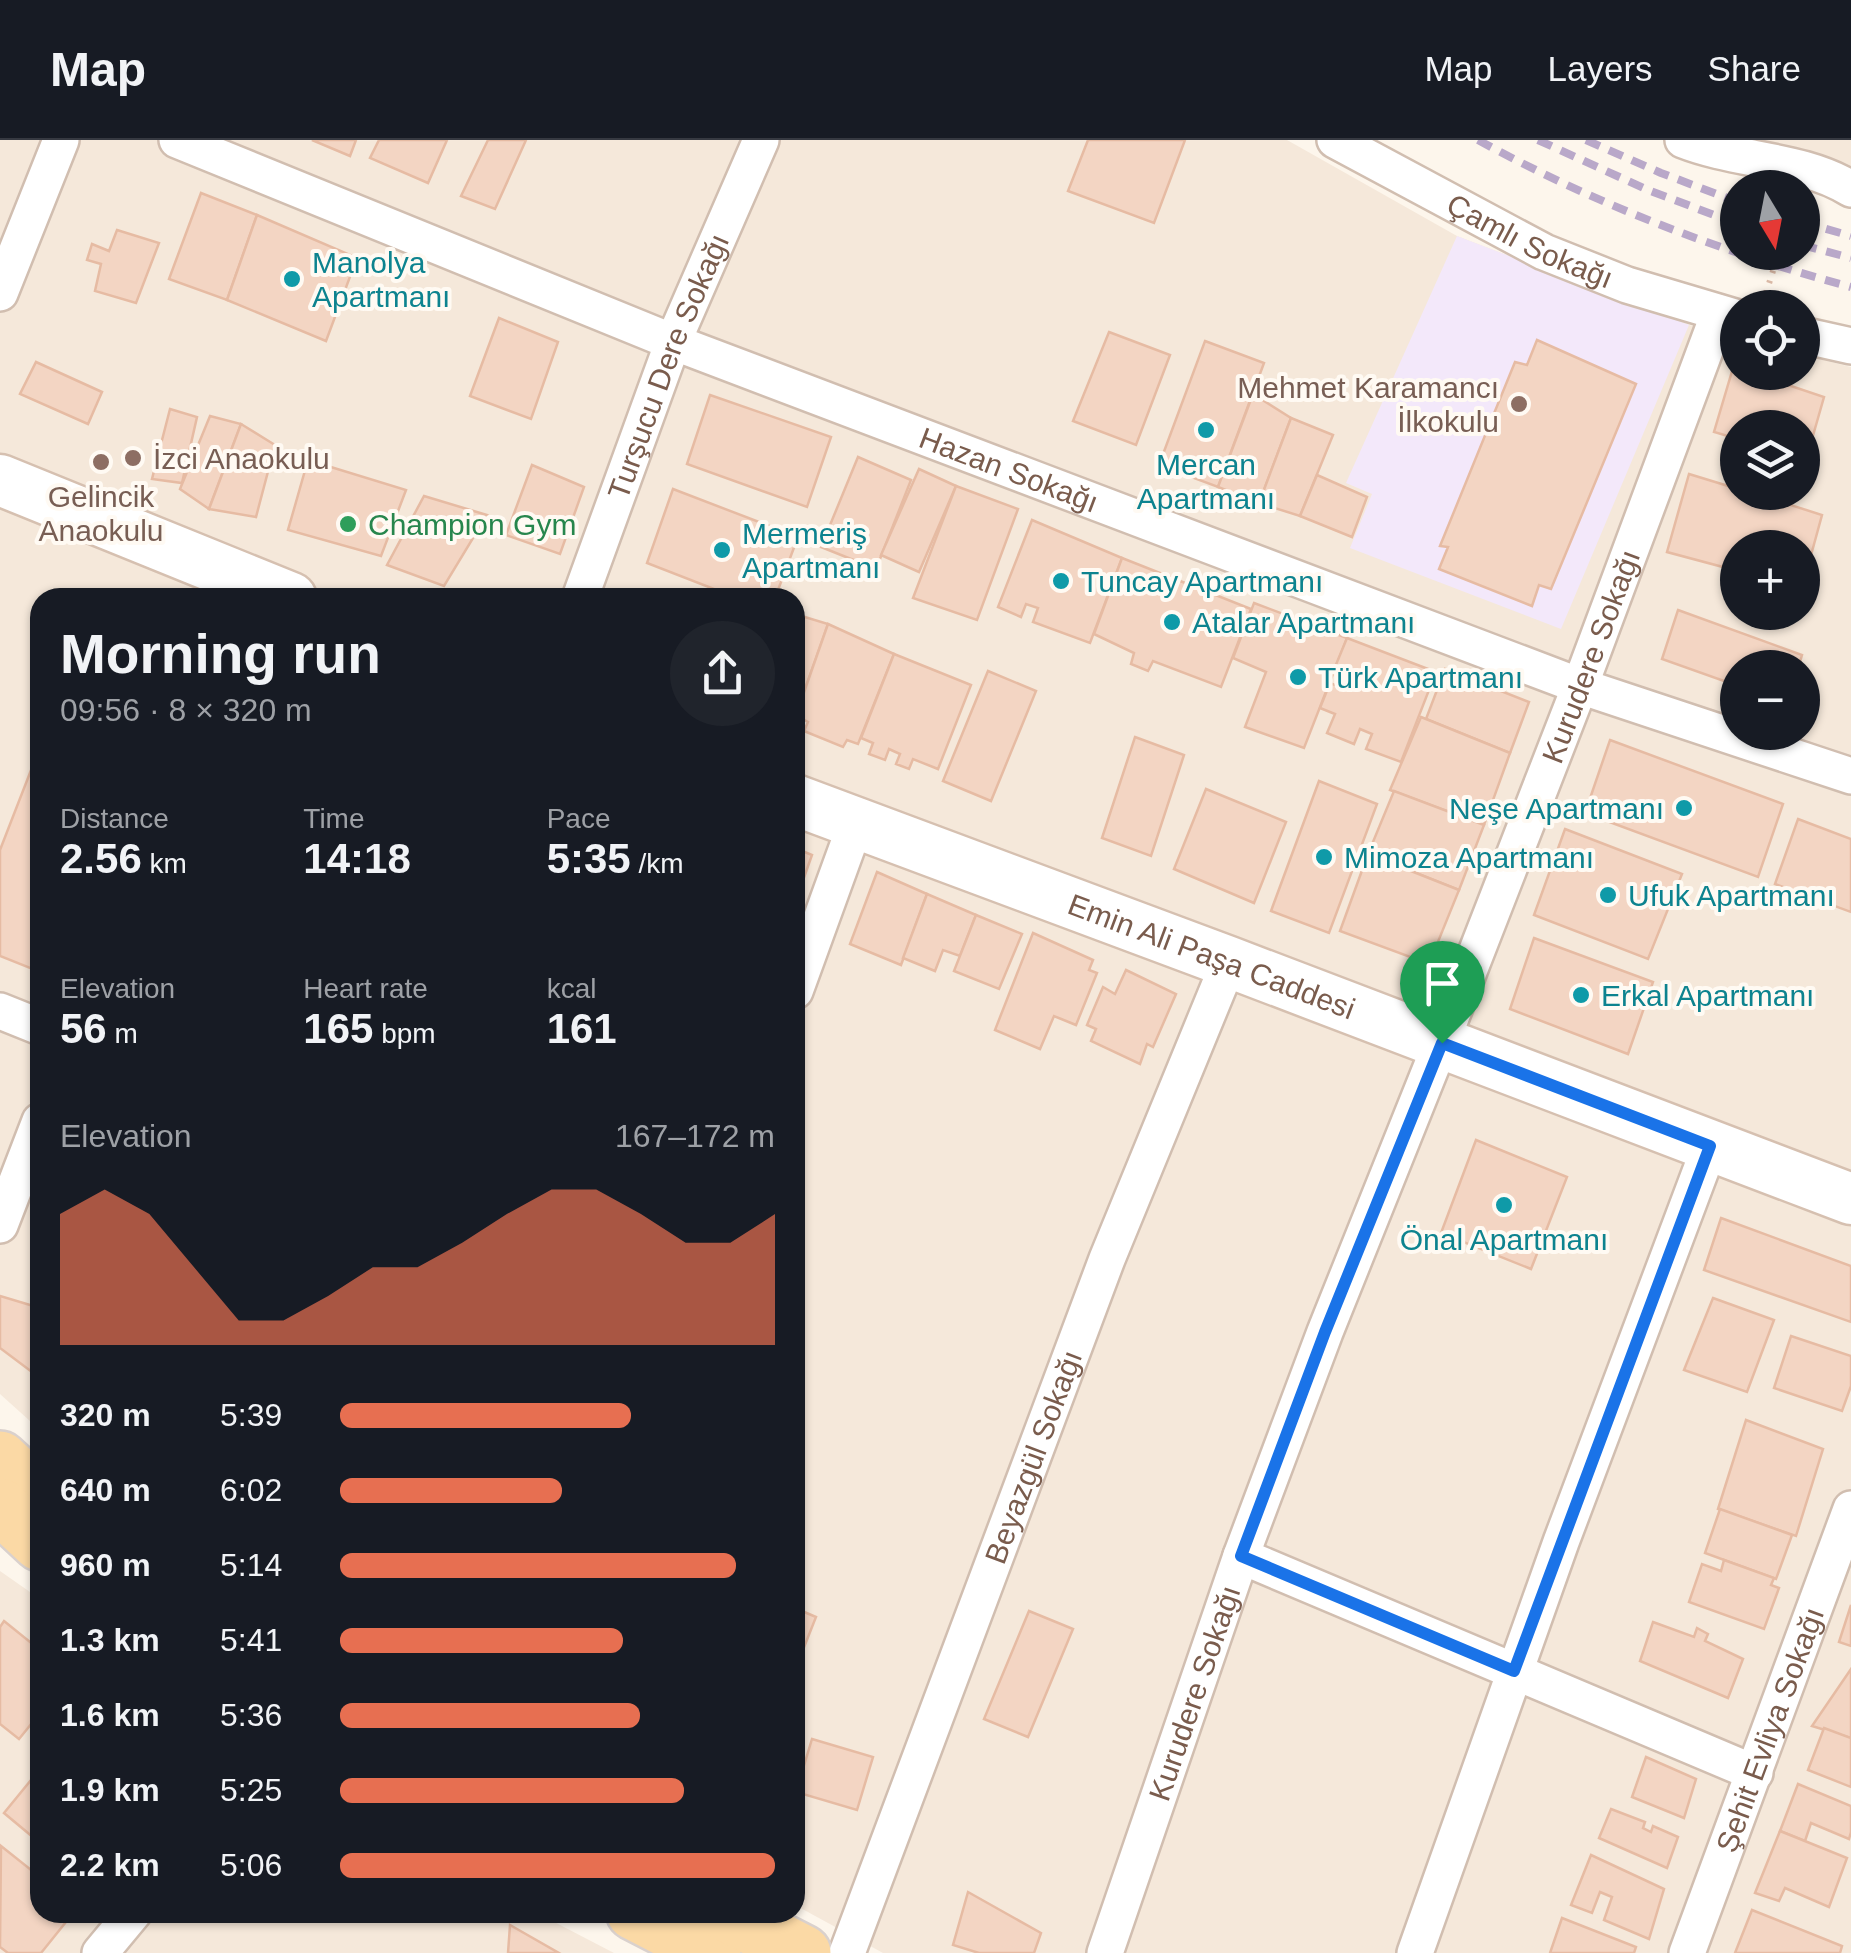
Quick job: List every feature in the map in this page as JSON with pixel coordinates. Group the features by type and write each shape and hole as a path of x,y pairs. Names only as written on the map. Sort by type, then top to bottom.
{"main road":[{"path":"0,1459 30,1487"},
{"path":"0,1506 30,1534"},
{"path":"655,1923 713,1953"},
{"path":"745,1923 803,1953"}],"street":[{"path":"0,293 60,140"},
{"name":"Hazan Sokağı","path":"177,140 673,342 1580,686 1851,776"},
{"name":"Turşucu Dere Sokağı","path":"584,588 673,342 761,140"},
{"name":"Çamlı Sokağı","path":"1335,140 1544,252 1628,286 1720,314"},
{"path":"1683,140 1716,151 1780,152 1851,189"},
{"name":"Kurudere Sokağı","path":"1106,1953 1241,1556 1325,1332 1720,336"},
{"path":"1820,339 1851,346"},
{"path":"0,480 251,588"},
{"name":"Emin Ali Paşa Caddesi","path":"805,804 1851,1199"},
{"path":"805,963 856,823"},
{"name":"Beyazgül Sokağı","path":"847,1953 1107,1259 1229,962"},
{"path":"0,1011 30,1023"},
{"path":"1415,1953 1514,1671 1710,1146"},
{"path":"0,1224 30,1148"},
{"name":"Şehit Evliya Sokağı","path":"1687,1953 1851,1508"},
{"path":"1241,1556 1755,1773"},
{"path":"100,1953 125,1923"}],"shaded area":[{"path":"0,140 1287,140 1457,236 1689,325 1720,333 1720,390 1820,390 1820,359 1851,367 1851,1953 883,1953 805,1910 805,588 30,588 30,1421 0,1394"},
{"path":"1723,140 1851,140 1851,175"},
{"name":"Mehmet Karamancı İlkokulu","path":"1457,236 1689,325 1561,629 1350,548 1372,494 1346,483"},
{"path":"0,1571 30,1592 30,1923 556,1923 614,1953 0,1953"}],"building":[{"path":"312,140 356,140 350,156"},
{"path":"379,140 447,140 428,183 370,158"},
{"path":"488,140 526,140 495,209 461,196"},
{"path":"1088,140 1185,140 1154,223 1068,191"},
{"path":"201,193 257,215 227,300 169,279"},
{"name":"Manolya Apartmanı","path":"257,215 357,258 326,341 227,300"},
{"path":"117,230 159,243 136,303 95,291 101,264 87,260 92,244 109,251"},
{"path":"499,318 558,342 531,419 470,396"},
{"path":"1109,332 1170,355 1136,445 1073,421"},
{"path":"1537,340 1636,384 1551,589 1539,585 1532,606 1439,569 1448,547 1440,546 1515,362 1527,365"},
{"name":"Mercan Apartmanı","path":"1205,341 1264,363 1218,487 1159,465"},
{"path":"36,362 102,392 88,424 20,394"},
{"path":"1726,390 1803,390 1824,397 1820,411 1721,410"},
{"path":"1253,394 1291,418 1259,503 1218,487"},
{"path":"710,395 831,437 807,507 687,464"},
{"path":"170,409 197,417 182,483 152,479"},
{"path":"1720,412 1720,434 1714,432"},
{"path":"210,416 241,424 209,509 180,489"},
{"path":"1291,418 1333,435 1300,516 1259,503"},
{"path":"241,424 275,445 256,517 209,509"},
{"path":"858,457 911,480 876,569 821,547"},
{"path":"308,460 406,490 381,556 288,530"},
{"path":"532,465 584,487 560,554 506,535"},
{"path":"919,469 956,486 919,572 881,555"},
{"path":"1689,474 1720,483 1720,510 1806,510 1822,515 1818,530 1720,530 1720,566 1667,552"},
{"path":"1317,475 1367,497 1352,537 1300,516"},
{"path":"956,486 1018,509 977,620 913,598"},
{"name":"Mermeriş Apartmanı","path":"673,489 798,537 779,588 711,588 647,563"},
{"path":"424,496 487,515 444,586 387,565"},
{"name":"Tuncay Apartmanı","path":"1032,520 1122,558 1090,643 1033,622 1038,608 1026,604 1021,617 998,607"},
{"name":"Atalar Apartmanı","path":"1122,558 1251,609 1221,687 1153,661 1148,671 1131,664 1134,653 1094,634"},
{"name":"Türk Apartmanı","path":"1254,603 1347,638 1304,748 1245,727 1266,672 1233,658"},
{"path":"1678,610 1720,625 1720,630 1733,630 1788,650 1720,650 1720,680 1662,659"},
{"path":"805,617 828,624 805,689"},
{"path":"828,624 894,654 858,744 847,740 843,747 805,731 805,689"},
{"path":"1347,638 1436,672 1401,762 1366,749 1372,734 1360,729 1354,744 1327,733 1335,714 1320,708 1330,683 1346,689 1351,673 1335,667"},
{"path":"894,654 971,685 938,769 913,759 909,769 896,764 900,754 889,749 885,760 869,754 873,743 861,738"},
{"path":"1445,669 1529,702 1510,753 1426,719"},
{"path":"988,671 1036,691 991,801 943,781"},
{"path":"1421,717 1510,753 1484,825 1390,790"},
{"path":"1135,737 1184,755 1151,856 1102,838"},
{"name":"Neşe Apartmanı","path":"1610,740 1783,804 1758,877 1585,813"},
{"path":"30,773 30,968 0,956 0,850"},
{"name":"Mimoza Apartmanı","path":"1319,781 1377,804 1329,933 1271,911"},
{"path":"1206,789 1286,822 1254,903 1174,869"},
{"path":"1394,791 1484,825 1459,890 1368,854"},
{"path":"1798,819 1851,839 1851,912 1775,884"},
{"name":"Ufuk Apartmanı","path":"1565,829 1682,874 1648,959 1534,915"},
{"path":"805,852 812,855 805,875"},
{"path":"1368,854 1459,890 1429,964 1340,931"},
{"path":"877,872 927,894 901,965 850,944"},
{"path":"927,894 976,915 960,956 943,950 935,971 903,958"},
{"path":"976,915 1022,934 999,989 954,971"},
{"path":"1033,933 1093,960 1089,970 1097,973 1076,1025 1054,1016 1040,1049 995,1030"},
{"name":"Erkal Apartmanı","path":"1534,938 1653,982 1628,1054 1510,1009"},
{"path":"1126,970 1176,994 1153,1047 1147,1044 1140,1064 1091,1041 1096,1029 1087,1025 1103,987 1115,994"},
{"name":"Önal Apartmanı","path":"1476,1140 1567,1177 1531,1269 1441,1233"},
{"path":"1721,1218 1851,1266 1851,1322 1704,1270"},
{"path":"0,1296 30,1305 30,1370 0,1348"},
{"path":"1713,1298 1774,1320 1747,1392 1684,1370"},
{"path":"1791,1336 1851,1356 1851,1386 1842,1411 1774,1388"},
{"path":"1746,1420 1823,1449 1796,1536 1718,1509"},
{"path":"1720,1509 1792,1535 1776,1579 1705,1553"},
{"path":"1724,1560 1774,1578 1771,1585 1779,1588 1764,1629 1689,1602 1702,1564 1721,1571"},
{"path":"1851,1605 1851,1646 1839,1642"},
{"path":"1029,1611 1073,1629 1028,1737 984,1719"},
{"path":"805,1612 816,1617 805,1645"},
{"path":"4,1621 30,1642 30,1725 19,1739 0,1724 0,1627"},
{"path":"1653,1622 1694,1637 1697,1628 1708,1634 1705,1641 1743,1659 1728,1698 1640,1661"},
{"path":"1851,1669 1851,1738 1812,1726"},
{"path":"1824,1728 1851,1738 1851,1787 1808,1770"},
{"path":"812,1739 873,1757 857,1810 805,1795 805,1762"},
{"path":"1646,1757 1696,1779 1684,1818 1632,1797"},
{"path":"30,1781 30,1835 4,1813"},
{"path":"1798,1784 1851,1806 1849,1839 1811,1823 1805,1841 1780,1831"},
{"path":"1611,1809 1645,1822 1643,1828 1651,1832 1653,1826 1678,1837 1667,1868 1599,1838"},
{"path":"1780,1831 1847,1858 1829,1907 1785,1888 1779,1901 1755,1893"},
{"path":"1,1846 30,1869 30,1923 65,1923 41,1953 8,1953 0,1947"},
{"path":"1591,1855 1664,1889 1649,1939 1604,1920 1612,1897 1600,1892 1592,1913 1571,1905"},
{"path":"968,1892 1041,1933 1034,1953 979,1953 953,1945"},
{"path":"1752,1910 1842,1946 1840,1953 1735,1953"},
{"path":"1562,1918 1636,1947 1634,1953 1550,1953"},
{"path":"510,1925 559,1953 508,1953"}],"railway":[{"path":"1478,140 1660,225 1851,287"},
{"path":"1538,140 1648,190 1720,217"},
{"path":"1586,140 1720,195"},
{"path":"1820,227 1851,236"},
{"path":"1820,250 1851,258"}],"place":[{"name":"Manolya Apartmanı","path":"292,279"},
{"name":"Mehmet Karamancı İlkokulu","path":"1519,404"},
{"name":"Mercan Apartmanı","path":"1206,430"},
{"name":"İzci Anaokulu","path":"133,458"},
{"name":"Gelincik Anaokulu","path":"101,462"},
{"name":"Champion Gym","path":"348,524"},
{"name":"Mermeriş Apartmanı","path":"722,550"},
{"name":"Tuncay Apartmanı","path":"1061,581"},
{"name":"Atalar Apartmanı","path":"1172,622"},
{"name":"Türk Apartmanı","path":"1298,677"},
{"name":"Neşe Apartmanı","path":"1684,808"},
{"name":"Mimoza Apartmanı","path":"1324,857"},
{"name":"Ufuk Apartmanı","path":"1608,895"},
{"name":"Erkal Apartmanı","path":"1581,995"},
{"name":"Önal Apartmanı","path":"1504,1205"}],"route":[{"path":"1442,1043 1710,1146 1514,1671 1241,1556 1325,1332 1442,1043"}]}
